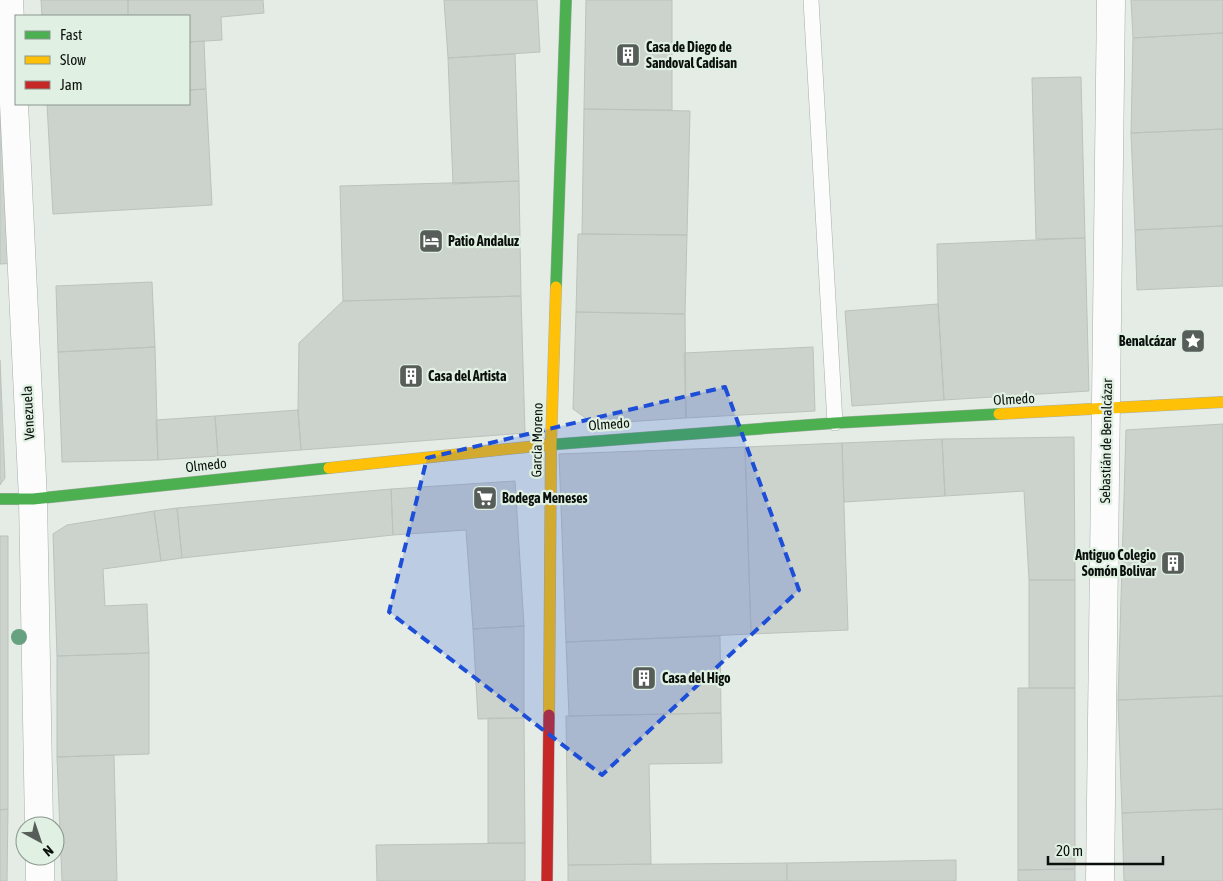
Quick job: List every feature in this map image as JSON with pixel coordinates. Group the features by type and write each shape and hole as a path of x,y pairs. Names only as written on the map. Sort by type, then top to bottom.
{"street":[{"name":"Venezuela","path":"9,0 33,499 39,816"},
{"name":"García Moreno","path":"547,881 551,444 566,0"},
{"name":"Sebastián de Benalcázar","path":"1100,881 1110,0"},
{"name":"Olmedo","path":"0,499 33,499 551,444 835,423 1223,402"},
{"path":"40,866 40,881"}],"lane":[{"path":"811,0 835,423"}],"highlighted area":[{"path":"725,387 799,590 602,775 389,612 427,458"}],"building":[{"path":"41,0 128,0 128,15 42,15"},
{"path":"128,0 263,0 264,13 221,17 222,40 190,42 190,15 128,15"},
{"path":"444,0 537,0 540,52 448,58"},
{"name":"Casa de Diego de Sandoval Cadisan","path":"586,0 672,0 672,110 584,109"},
{"path":"1131,0 1223,0 1223,33 1133,38"},
{"path":"1223,33 1223,129 1131,133 1133,38"},
{"path":"204,41 206,89 190,90 190,42"},
{"path":"515,54 519,181 453,184 448,58"},
{"path":"1081,77 1085,238 1036,239 1032,78"},
{"path":"206,89 212,205 53,214 47,105 190,105 190,90"},
{"path":"584,109 690,111 687,235 582,234"},
{"path":"10,116 16,263 0,264 0,117"},
{"path":"1223,129 1223,226 1135,230 1131,133"},
{"name":"Patio Andaluz","path":"519,181 521,296 343,301 340,186"},
{"path":"1223,226 1223,286 1137,290 1135,230"},
{"path":"578,234 687,235 685,314 576,312"},
{"path":"1085,238 1089,391 944,400 938,304 937,244"},
{"path":"152,282 155,347 58,352 56,286"},
{"name":"Casa del Artista","path":"521,296 525,433 301,450 298,410 299,343 343,301"},
{"path":"938,304 944,400 852,406 845,311"},
{"path":"576,312 685,314 686,418 594,424 573,409"},
{"path":"155,347 158,460 62,462 58,352"},
{"path":"813,347 815,411 686,418 684,353"},
{"path":"0,360 5,478 0,485"},
{"path":"298,410 301,450 218,456 215,416"},
{"path":"215,416 218,456 158,460 156,420"},
{"name":"Antiguo Colegio Somón Bolivar","path":"1223,424 1223,696 1118,700 1126,430"},
{"path":"1074,437 1075,580 1029,580 1024,491 945,496 942,439"},
{"path":"942,439 945,496 844,502 842,443"},
{"path":"842,443 848,630 751,634 745,447"},
{"path":"745,447 751,634 566,642 559,454"},
{"path":"515,481 524,626 473,629 466,530 393,535 391,489"},
{"path":"391,489 393,535 182,558 177,508"},
{"path":"177,508 182,558 161,561 154,511"},
{"path":"154,511 161,561 103,569 105,606 147,604 149,653 57,656 53,534 67,525"},
{"path":"0,536 8,536 8,809 0,810"},
{"path":"1029,580 1075,580 1075,688 1029,688"},
{"path":"524,626 524,718 478,719 473,629"},
{"name":"Casa del Higo","path":"720,636 721,713 569,716 566,642"},
{"path":"149,653 149,754 57,757 57,656"},
{"path":"1018,688 1075,688 1075,869 1018,870"},
{"path":"1223,696 1223,809 1122,813 1118,700"},
{"path":"721,713 722,763 649,764 651,864 568,865 566,716"},
{"path":"488,718 524,718 525,843 488,843"},
{"path":"114,755 117,881 62,881 61,866 65,866 65,816 59,816 57,757"},
{"path":"8,809 7,881 0,881 0,810"},
{"path":"1223,809 1223,881 1124,881 1122,813"},
{"path":"525,843 525,881 377,881 376,845"},
{"path":"956,860 956,881 787,881 787,863"},
{"path":"787,863 787,881 568,881 568,865"},
{"path":"1075,869 1075,881 1018,881 1018,870"}],"traffic: fast":[{"path":"556,287 566,0"},
{"path":"546,445 835,423 999,414"},
{"path":"0,499 33,499 329,468"}],"traffic: slow":[{"path":"549,715 551,444 556,287"},
{"path":"999,414 1223,402"},
{"path":"329,468 546,445"}],"traffic: jam":[{"path":"547,881 549,715"}],"place":[{"name":"Casa de Diego de Sandoval Cadisan","path":"628,55"},
{"name":"Patio Andaluz","path":"431,241"},
{"name":"Benalcázar","path":"1193,341"},
{"name":"Casa del Artista","path":"411,376"},
{"name":"Bodega Meneses","path":"485,498"},
{"name":"Antiguo Colegio Somón Bolivar","path":"1173,563"},
{"name":"Casa del Higo","path":"644,678"}]}
